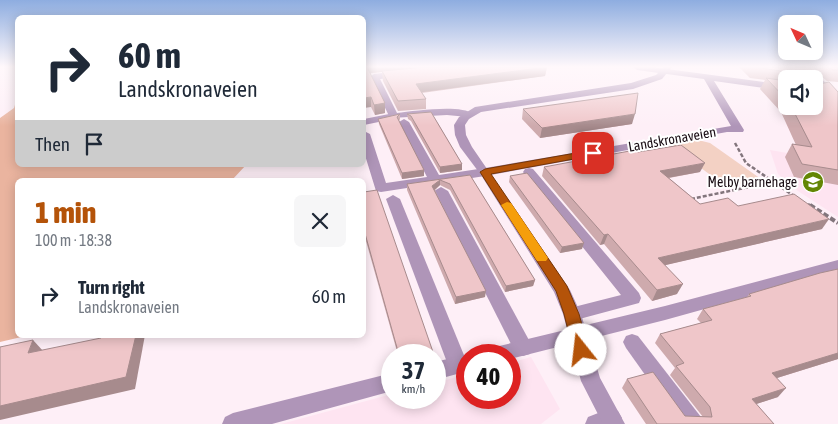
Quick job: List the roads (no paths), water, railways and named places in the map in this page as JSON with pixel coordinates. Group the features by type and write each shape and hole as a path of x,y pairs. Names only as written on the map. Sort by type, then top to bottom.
{"street":[{"path":"380,87 438,185 523,348 838,266"},
{"path":"607,422 590,381 576,335 572,314 562,290 460,136 458,127 462,119 468,114 492,106 627,87"},
{"name":"Landskronaveien","path":"366,140 381,188 438,185 485,172 727,129 739,130 712,87"},
{"path":"823,91 834,92"},
{"path":"399,119 447,112 468,114"},
{"path":"529,172 633,298 572,314"},
{"path":"393,199 456,347"},
{"path":"632,342 693,424"},
{"path":"233,424 381,385"}],"lane":[{"path":"366,122 399,119"}],"place":[{"name":"Melby barnehage","path":"813,182"}]}
